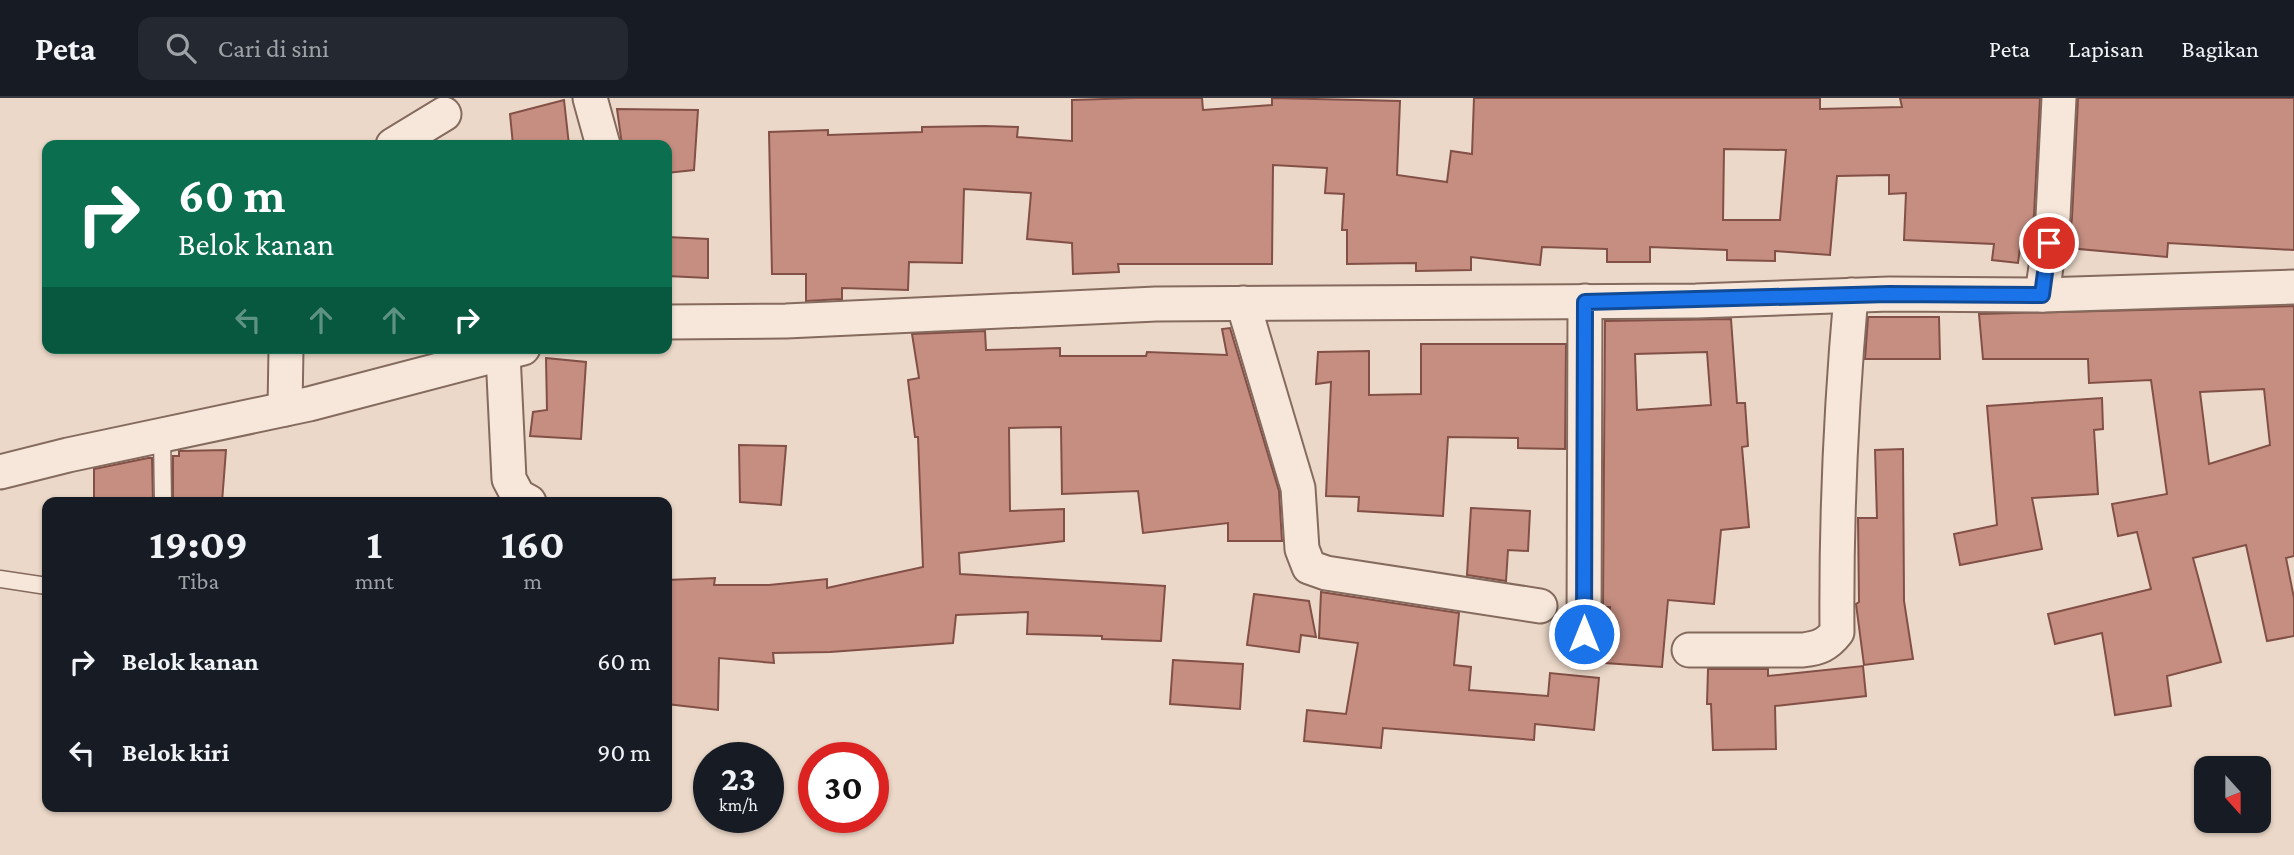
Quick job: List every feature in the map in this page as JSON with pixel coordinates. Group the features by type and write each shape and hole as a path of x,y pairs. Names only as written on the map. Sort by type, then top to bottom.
{"street":[{"path":"590,98 602,140"},
{"path":"2042,295 2053,218 2059,98"},
{"path":"401,140 444,114"},
{"path":"672,323 1243,303 1585,302 1851,295 2042,295 2294,286"},
{"path":"1689,650 1803,650 1818,648 1829,642 1837,632 1837,523 1851,295"},
{"path":"1584,634 1585,302"},
{"path":"1243,303 1298,488 1302,549 1310,567 1326,573 1540,606"},
{"path":"285,409 286,354"},
{"path":"0,472 285,409 501,354"},
{"path":"513,354 509,479 520,497"}],"lane":[{"path":"162,435 163,497"},
{"path":"0,579 42,585"}],"building":[{"path":"1202,98 1203,110 1272,105 1272,98 1400,101 1397,175 1447,182 1451,151 1472,154 1474,98 1820,98 1820,109 1902,107 1900,98 2040,98 2034,215 2029,249 2020,248 2018,263 1992,260 1994,244 1904,240 1906,193 1889,194 1889,175 1837,176 1830,255 1775,251 1775,261 1727,260 1727,250 1650,247 1650,262 1607,262 1607,249 1542,247 1540,265 1471,257 1471,270 1416,271 1416,263 1347,264 1347,230 1342,230 1344,194 1325,193 1327,168 1273,165 1272,264 1118,264 1119,272 1073,274 1072,243 1027,239 1031,193 964,189 962,263 909,262 908,290 842,288 842,299 806,301 806,274 772,274 769,132 828,130 828,135 922,132 922,127 985,126 1018,127 1017,137 1072,141 1072,100","holes":["1724,149 1786,150 1780,220 1723,220"]},
{"path":"2078,98 2294,98 2294,250 2168,243 2167,257 2068,248"},
{"path":"564,100 568,140 513,140 510,114"},
{"path":"617,109 698,110 694,170 672,172 672,140 621,140"},
{"path":"672,237 708,239 708,278 672,276"},
{"path":"2294,306 2294,556 2286,558 2294,598 2294,636 2267,641 2246,545 2193,558 2221,662 2167,676 2171,706 2115,715 2102,633 2055,644 2048,614 2151,589 2137,532 2118,536 2112,504 2167,494 2151,380 2089,383 2088,359 1983,359 1979,314","holes":["2264,389 2270,445 2209,464 2200,392"]},
{"path":"1868,317 1939,317 1940,359 1865,359"},
{"path":"1731,319 1737,403 1745,403 1748,446 1742,447 1749,527 1721,530 1714,604 1668,600 1662,667 1605,663 1610,607 1603,607 1605,321","holes":["1707,352 1711,405 1637,410 1635,354"]},
{"path":"1230,328 1279,491 1282,541 1228,541 1228,523 1143,533 1138,491 1062,494 1061,427 1009,428 1010,511 1064,509 1064,541 959,553 960,574 1165,586 1161,641 1027,634 1028,612 956,615 953,643 830,652 773,653 774,663 719,658 718,710 672,705 672,580 715,578 714,585 769,585 827,579 827,588 923,567 918,437 915,437 908,380 919,378 912,334 985,331 986,350 1060,348 1060,356 1146,356 1147,352 1227,355 1222,329"},
{"path":"1421,344 1566,344 1565,449 1518,448 1518,438 1448,437 1443,516 1358,511 1359,497 1326,496 1331,382 1316,384 1318,352 1369,351 1369,395 1421,394"},
{"path":"546,358 586,362 581,439 530,436 533,412 547,410"},
{"path":"2102,398 2103,429 2094,430 2098,494 2032,498 2042,549 1960,565 1954,534 1997,525 1987,406"},
{"path":"739,445 786,446 781,505 740,502"},
{"path":"1903,449 1904,601 1913,659 1864,665 1856,604 1859,602 1858,518 1877,518 1875,450"},
{"path":"226,450 222,497 173,497 173,456 179,456 179,451"},
{"path":"152,458 153,497 94,497 94,469"},
{"path":"1471,508 1530,511 1528,551 1508,550 1506,581 1467,575"},
{"path":"1321,592 1459,613 1454,665 1471,667 1469,690 1548,696 1550,673 1599,678 1594,730 1535,724 1534,740 1383,728 1381,748 1304,741 1307,710 1346,714 1358,643 1319,638"},
{"path":"1254,594 1309,601 1316,637 1301,635 1299,652 1247,645"},
{"path":"1173,660 1243,664 1240,709 1170,704"},
{"path":"1863,666 1866,696 1775,706 1776,749 1713,750 1711,704 1707,704 1708,669 1768,669 1768,676"}],"route":[{"path":"1584,634 1585,302 1889,294 2042,295 2049,243"}]}
